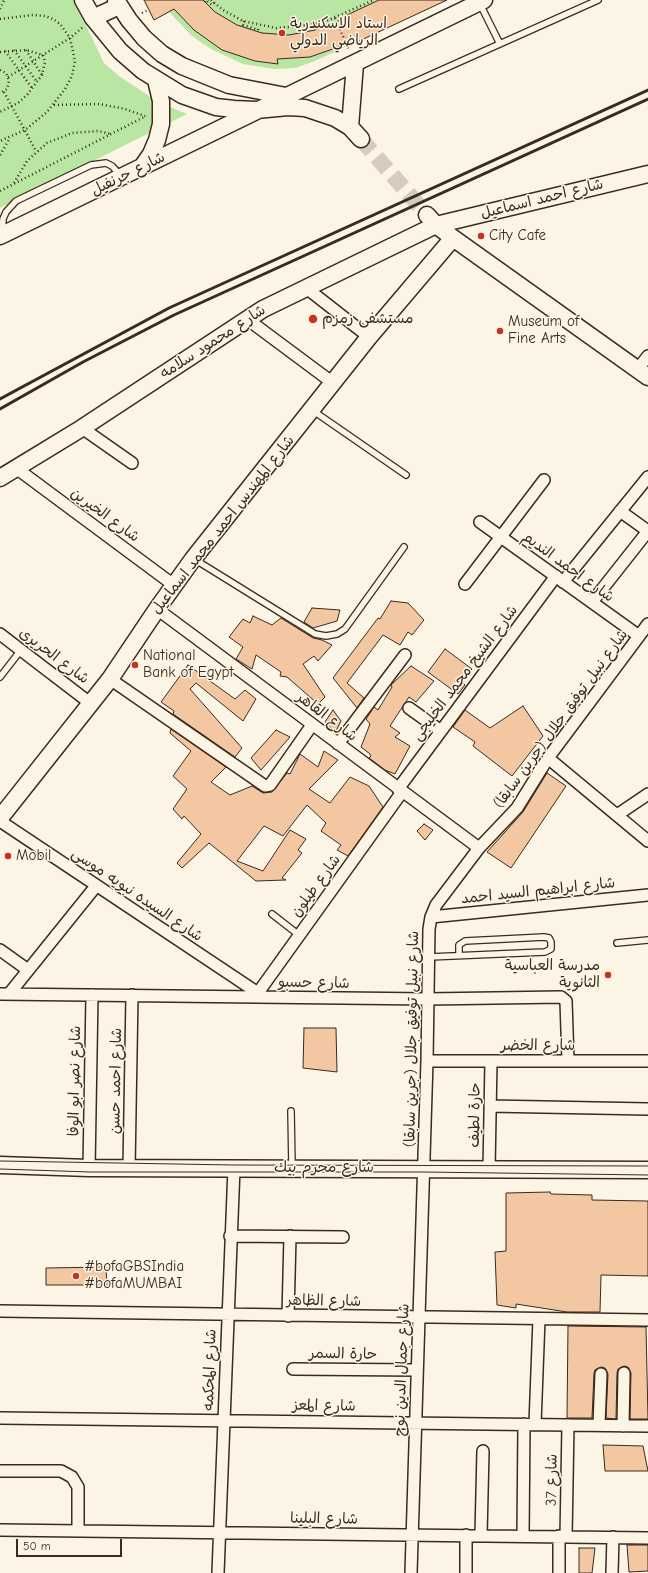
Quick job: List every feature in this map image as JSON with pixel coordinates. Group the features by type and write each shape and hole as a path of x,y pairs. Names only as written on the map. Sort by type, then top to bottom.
{"street":[{"path":"83,0 93,18 120,51 156,80 182,95 216,106 256,110 278,107 304,108 325,114 350,127 361,139"},
{"name":"شارع جرنفيل","path":"1,235 482,1"},
{"path":"93,18 117,3 144,38 162,54 182,66 228,85 286,96"},
{"path":"350,127 355,64"},
{"path":"141,168 151,154 157,140 161,124 161,101 156,80"},
{"name":"شارع احمد اسماعيل","path":"432,220 648,174"},
{"path":"432,220 453,238 643,373 648,356"},
{"name":"شارع محمود سلامه","path":"0,478 82,428 247,319 432,220"},
{"name":"شارع المهندس احمد محمد اسماعيل","path":"0,818 110,679 193,559 369,337 453,238"},
{"path":"305,287 369,337"},
{"path":"247,319 333,383"},
{"path":"82,428 132,463"},
{"name":"شارع الخيرين","path":"16,468 175,586"},
{"path":"465,584 544,480"},
{"name":"شارع الشيخ محمد الخليجى","path":"400,790 441,730 559,579 646,483"},
{"path":"592,602 648,531 620,511"},
{"name":"شارع احمد النديم","path":"480,522 639,636"},
{"name":"شارع القاهر","path":"157,609 480,848"},
{"name":"شارع نبيل توفيق جلال (جرين سابقا)","path":"423,1168 427,1061 429,929 431,917 436,905 480,848 517,808 548,758 648,624"},
{"name":"شارع الحريرى","path":"0,634 90,703"},
{"path":"338,744 405,655"},
{"path":"110,679 265,786 270,785 312,725"},
{"path":"409,708 441,730"},
{"path":"548,758 648,841"},
{"name":"شارع طيلون","path":"256,995 400,790"},
{"path":"617,815 648,794"},
{"name":"شارع السيده نبويه موسى","path":"0,821 256,995"},
{"path":"4,994 28,970 96,886"},
{"name":"شارع ابراهيم السيد احمد","path":"431,917 648,895"},
{"path":"0,950 28,970"},
{"name":"شارع حسبو","path":"4,994 256,995 428,999 563,997 566,1001 568,1061"},
{"name":"شارع نصر ابو الوفا","path":"89,1168 92,995"},
{"name":"شارع احمد حسن","path":"129,1168 132,995"},
{"name":"شارع الخضر","path":"427,1061 648,1061"},
{"name":"حارة لطيف","path":"489,1169 490,1061"},
{"path":"490,1106 648,1109"},
{"name":"شارع محرم بيك","path":"0,1166 89,1168 648,1170"},
{"name":"شارع المحكمه","path":"218,1573 230,1236 234,1168"},
{"name":"شارع جمال الدين نوح","path":"411,1573 423,1168"},
{"path":"230,1236 343,1237"},
{"path":"288,1316 290,1236"},
{"name":"شارع الظاهر","path":"0,1311 648,1320"},
{"path":"523,1536 538,1319"},
{"name":"حارة السمر","path":"293,1368 417,1370"},
{"path":"623,1426 624,1373"},
{"path":"600,1374 600,1425"},
{"name":"شارع المعز","path":"0,1418 648,1426"},
{"name":"شارع 37","path":"559,1573 568,1425"},
{"path":"481,1535 483,1451"},
{"path":"0,1471 61,1471 72,1477 78,1487 78,1531"},
{"name":"شارع البلينا","path":"0,1530 648,1538"},
{"path":"466,1535 466,1573"},
{"path":"612,1573 613,1537"}],"lane":[{"path":"399,89 598,0"},
{"path":"482,1 500,44"},
{"path":"1,235 6,212 16,201 30,194 98,163 112,166 121,177"},
{"path":"312,410 406,475"},
{"path":"193,559 315,634 326,636 337,634 345,629 404,547"},
{"path":"0,677 21,650"},
{"path":"272,914 299,935"},
{"path":"429,957 546,952 551,949 551,942 547,937 465,941 459,945 459,955"},
{"path":"617,943 648,940"},
{"path":"291,1111 292,1168"}],"path":[{"path":"0,9 4,0"},
{"path":"205,2 206,0 212,5 214,3"},
{"path":"211,0 232,16 244,22 276,28 300,26 335,18 374,0"},
{"path":"0,19 19,15 45,16 60,24 70,38 75,54 74,69 65,89 53,105 25,130 0,142"},
{"path":"8,77 70,38 93,18"},
{"path":"335,18 355,64"},
{"path":"244,22 243,25 250,29 258,30 259,26"},
{"path":"0,52 14,49 26,50 43,55"},
{"path":"14,49 37,82"},
{"path":"26,50 42,75"},
{"path":"5,51 32,88"},
{"path":"0,112 12,106 37,82 42,75 45,62 43,55"},
{"path":"0,70 6,73 9,85 4,92 0,93"},
{"path":"4,92 36,151"},
{"path":"0,191 146,116 125,109 99,104 53,105"},
{"path":"14,184 20,172 36,151 47,143 72,133 98,131 112,134"},
{"path":"0,155 10,137"}],"green space":[{"path":"0,0 74,0 104,63 119,76 158,102 187,114 0,208"},
{"name":"استاد الاسكندرية الرياضي الدولي","path":"144,0 447,0 315,61 295,68 274,69 243,64 211,49 192,36 169,12 154,20"}],"building":[{"path":"144,0 203,0 215,12 237,25 262,33 289,35 315,30 346,18 345,16 379,0 447,0 357,42 356,39 310,57 277,59 278,64 255,61 222,50 194,30 174,9 154,20"},
{"path":"391,601 408,603 424,620 412,635 408,632 400,645 383,635 347,683 364,698 357,708 333,678 378,618 380,619"},
{"path":"312,608 340,610 337,621 313,628 304,622"},
{"path":"253,616 272,625 281,618 313,638 322,640 332,645 318,661 314,656 303,664 325,697 318,704 287,677 280,676 281,672 256,655 252,669 236,659 243,647 229,637 243,619 250,623"},
{"path":"445,649 472,669 462,682 465,685 458,694 428,672"},
{"path":"188,665 235,699 245,690 256,699 243,721 196,683 190,689 242,748 235,757 173,714 174,711 161,702"},
{"path":"411,666 434,681 416,702 409,697 390,726 400,733 395,737 410,746 395,774 385,770 369,758 371,756 370,754 361,747 370,724 366,719 374,707 378,710 392,687 391,685"},
{"path":"523,706 543,736 512,776 473,746 475,742 453,727 465,710 490,728"},
{"path":"333,710 341,721 335,733 325,722"},
{"path":"171,729 226,767 211,782 230,795 252,786 263,793 272,792 287,773 290,774 300,754 318,767 324,751 338,760 309,789 330,803 350,777 369,786 383,807 348,856 337,850 341,845 321,831 326,823 307,805 283,836 264,826 237,861 263,871 290,830 306,839 298,850 302,853 282,878 286,880 256,881 209,843 182,868 177,863 201,834 184,816 182,819 173,809 187,789 173,776 191,751 170,733"},
{"path":"276,730 290,737 261,770 251,758"},
{"path":"547,773 566,786 511,868 487,852 523,812"},
{"path":"424,824 433,830 425,840 417,831"},
{"path":"304,1028 336,1028 337,1072 303,1068"},
{"path":"550,1192 551,1194 592,1195 592,1200 648,1201 648,1276 601,1275 600,1312 567,1312 516,1304 516,1308 497,1305 495,1252 506,1251 506,1193"},
{"name":"#bofaGBSIndia #bofaMUMBAI","path":"106,1267 107,1285 46,1285 46,1268"},
{"path":"568,1326 646,1327 648,1419 630,1419 631,1373 628,1367 624,1366 618,1369 617,1373 616,1419 606,1418 608,1374 605,1368 601,1367 595,1370 594,1373 592,1418 567,1418"},
{"path":"603,1445 643,1446 648,1471 605,1471"},
{"path":"627,1545 648,1545 648,1571 629,1572"},
{"path":"579,1548 595,1548 592,1573 579,1573"}],"tunnel":[{"path":"361,139 427,215"}],"tram line":[{"path":"0,1161 234,1165 648,1166"},
{"path":"0,1169 90,1172 423,1172 648,1175"}],"railway":[{"path":"0,399 169,308 648,90"},
{"path":"0,409 83,362 174,315 648,99"}],"place":[{"name":"استاد الاسكندرية الرياضي الدولي","path":"282,33"},
{"name":"City Cafe","path":"481,236"},
{"name":"مستشفى زمزم","path":"313,319"},
{"name":"Museum of Fine Arts","path":"500,331"},
{"name":"National Bank of Egypt","path":"135,665"},
{"name":"Mobil","path":"8,856"},
{"name":"مدرسة العباسية الثانوية","path":"608,975"},
{"name":"#bofaGBSIndia #bofaMUMBAI","path":"76,1276"}]}
